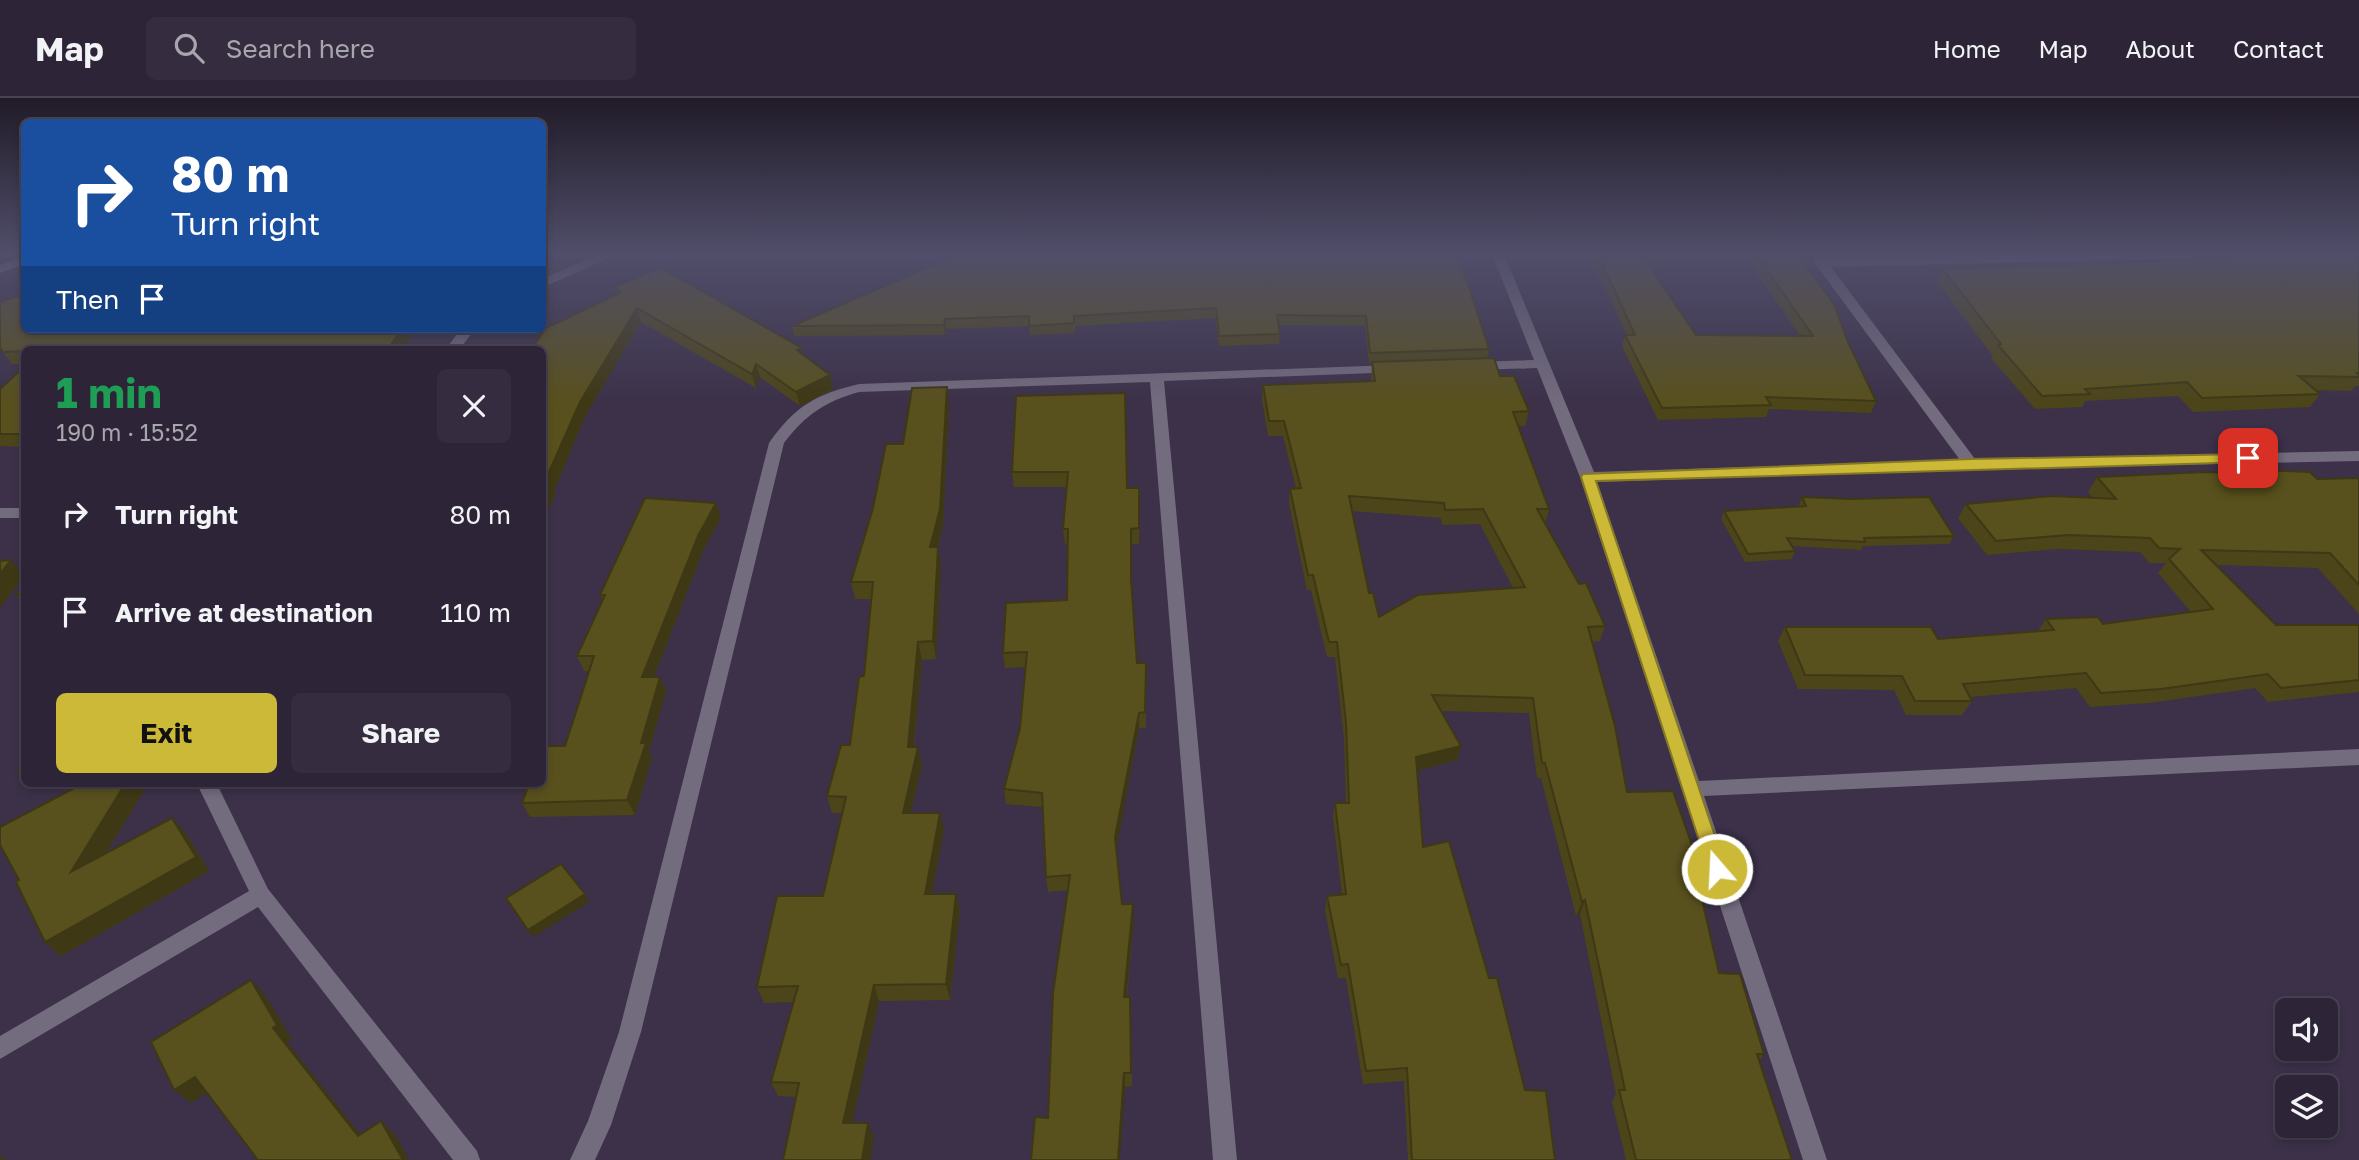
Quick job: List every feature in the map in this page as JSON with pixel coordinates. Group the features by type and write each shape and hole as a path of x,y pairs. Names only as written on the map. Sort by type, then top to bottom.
{"street":[{"path":"1518,304 1588,477 1815,1160"},
{"path":"1852,304 1971,464"},
{"path":"1459,367 1541,363"},
{"path":"582,1160 600,1125 630,1032 777,443 794,419 812,403 859,388 1418,368"},
{"path":"1157,378 1225,1160"},
{"path":"1588,477 1971,464 2359,456"},
{"path":"0,513 21,513"},
{"path":"1690,789 2359,757"},
{"path":"208,787 261,895 468,1160"},
{"path":"0,1048 261,895"}],"building":[{"path":"0,304 21,304 21,333 399,333 390,346 21,346 21,351 3,352 0,348"},
{"path":"598,304 724,304 802,348 797,350 830,375 796,392 756,364 752,374 637,308 580,402 546,479 546,346 534,346 543,333 546,333 546,328"},
{"path":"844,304 1474,304 1489,349 1370,353 1366,316 1277,315 1280,334 1219,336 1216,308 1074,316 1074,323 1029,326 1029,316 945,319 944,325 792,326"},
{"path":"1621,304 1675,304 1696,335 1813,336 1790,304 1834,304 1848,342 1876,401 1766,397 1771,405 1662,408 1625,335 1635,335"},
{"path":"1970,304 2359,304 2359,377 2299,376 2320,394 2202,398 2187,382 2085,389 2090,394 2042,396 1998,345 2001,344"},
{"path":"1494,358 1500,376 1514,376 1529,411 1513,412 1549,509 1537,509 1579,584 1586,583 1605,626 1588,627 1615,726 1627,792 1673,791 1693,848 1690,848 1719,973 1740,974 1764,1054 1757,1054 1792,1160 1636,1160 1619,1090 1625,1090 1585,900 1582,902 1545,763 1542,763 1533,698 1432,695 1461,746 1416,757 1423,847 1449,841 1489,978 1497,978 1525,1090 1546,1091 1555,1160 1412,1160 1407,1068 1366,1071 1348,964 1341,965 1327,896 1346,894 1335,803 1349,803 1346,723 1337,642 1329,642 1313,575 1308,575 1290,489 1301,488 1284,421 1269,421 1263,385 1375,381 1372,362","holes":["1349,496 1444,503 1445,510 1483,509 1525,587 1418,595 1379,617 1373,593 1369,593"]},
{"path":"21,370 21,434 0,434 0,389"},
{"path":"947,387 940,509 930,547 938,547 933,641 918,642 908,747 918,747 903,813 940,813 925,894 956,894 946,984 874,985 843,1123 868,1123 862,1160 783,1160 799,1083 771,1082 798,986 757,987 777,896 823,896 846,797 827,796 841,745 850,745 859,677 864,676 873,582 851,582 873,508 886,444 903,444 912,388"},
{"path":"1125,393 1127,488 1139,488 1139,528 1131,529 1131,579 1137,663 1146,663 1145,712 1139,713 1115,837 1122,904 1133,904 1124,997 1130,997 1131,1073 1124,1073 1118,1160 1031,1160 1035,1117 1048,1118 1053,993 1070,875 1046,877 1042,793 1004,789 1020,728 1027,652 1003,653 1006,603 1067,600 1068,529 1063,529 1068,472 1012,472 1016,396"},
{"path":"2261,470 2310,472 2317,479 2359,478 2359,585 2330,553 2201,550 2276,625 2359,625 2359,680 2281,688 2268,674 2161,689 2101,693 2086,673 1963,684 1972,701 1915,701 1902,676 1805,675 1785,627 1931,627 1938,639 2054,630 2046,619 2098,617 2103,624 2213,609 2169,559 2180,549 2159,548 2150,538 2068,535 1996,541 1966,504 2052,496 2116,499 2097,477 2204,472 2264,474"},
{"path":"1802,497 1929,497 1954,536 1864,538 1865,542 1787,538 1795,551 1748,554 1724,511 1806,506"},
{"path":"645,498 716,503 698,536 642,677 660,677 641,743 646,743 627,800 522,803 528,787 546,787 546,746 565,746 594,656 577,656 605,595 600,595"},
{"path":"11,560 0,574 0,561"},
{"path":"76,787 123,787 71,872 172,818 196,857 45,942 16,882 19,880 0,845 0,827"},
{"path":"561,864 585,894 528,930 506,898"},
{"path":"251,980 277,1025 273,1028 358,1136 381,1121 403,1160 258,1160 195,1077 174,1090 151,1042"}],"route":[{"path":"1717,869 1588,477 2248,458"}]}
